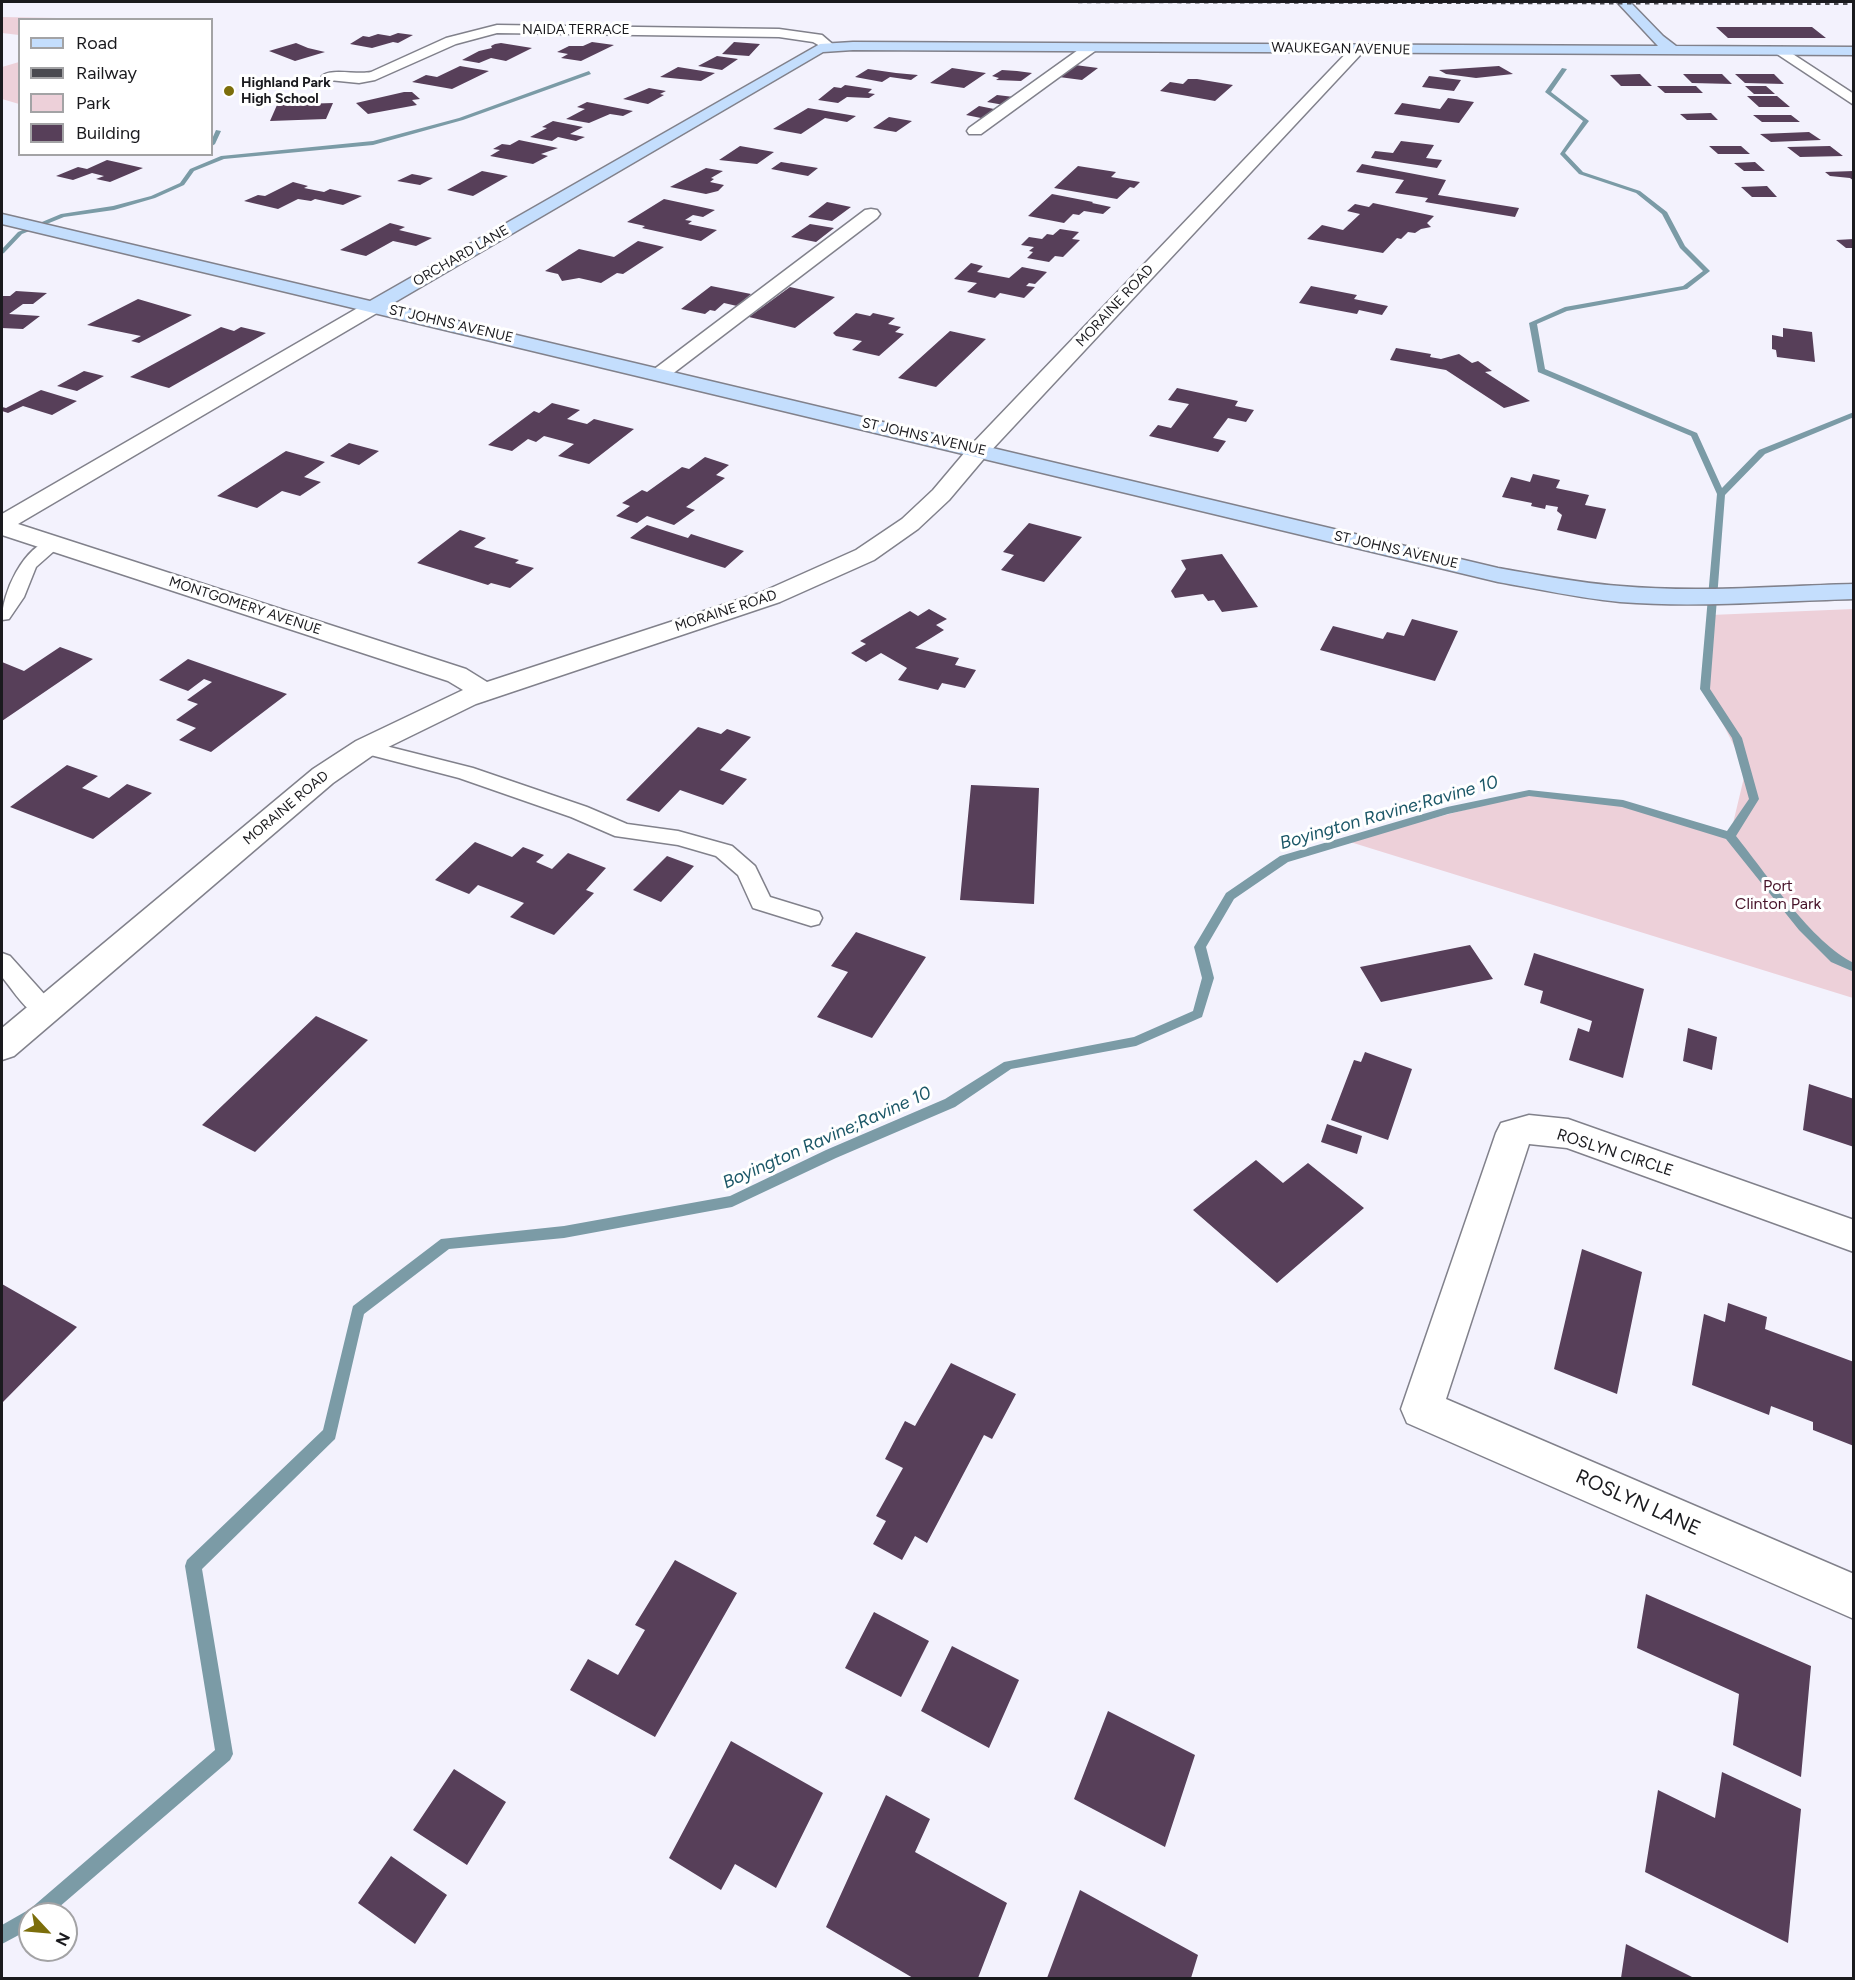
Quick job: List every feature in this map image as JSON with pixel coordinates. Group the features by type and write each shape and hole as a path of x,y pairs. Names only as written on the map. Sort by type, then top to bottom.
{"street":[{"path":"1623,2 1658,39 1673,50"},
{"name":"NAIDA TERRACE","path":"329,76 347,79 375,76 469,35 497,29 779,33 817,38 829,47"},
{"path":"1658,39 1759,51"},
{"name":"WAUKEGAN AVENUE","path":"829,47 1854,51"},
{"name":"ORCHARD LANE","path":"2,526 816,50 829,47"},
{"path":"975,131 1090,48"},
{"name":"MORAINE ROAD","path":"2,1047 323,776 366,747 485,692 771,597 865,555 910,524 941,495 979,450 1358,49"},
{"path":"1782,51 1854,101"},
{"path":"660,374 871,214"},
{"name":"ST JOHNS AVENUE","path":"2,219 1498,575 1570,588 1621,594 1670,596 1845,591"},
{"name":"MONTGOMERY AVENUE","path":"2,526 457,675 485,692"},
{"name":"ROSLYN CIRCLE","path":"1422,1409 1514,1133 1529,1129 1568,1134 1854,1236"},
{"name":"ROSLYN LANE","path":"1422,1409 1854,1597"}],"lane":[{"path":"2,615 15,597 28,565 52,544"},
{"path":"366,747 465,773 579,812 623,831 678,838 724,851 747,871 761,902 811,918"},
{"path":"2,962 45,1011"}],"green space":[{"path":"2,17 58,18 18,18 18,35 2,33"},
{"path":"18,63 18,104 2,99 2,67"},
{"name":"Port Clinton Park","path":"1853,609 1853,998 1347,841 1529,793 1623,804 1730,836 1746,769 1705,689 1711,615"}],"building":[{"path":"1716,27 1812,27 1826,38 1728,38"},
{"path":"398,33 413,35 398,43 393,42 372,48 350,44 363,36 378,34 390,36"},
{"path":"592,42 614,45 581,61 561,58 568,54 557,52 569,46 583,46"},
{"path":"734,42 760,44 749,56 722,54"},
{"path":"296,43 325,52 295,61 269,51"},
{"path":"495,44 532,48 506,61 491,58 479,63 462,60 479,51 492,48 491,46"},
{"path":"717,56 738,59 722,70 698,66"},
{"path":"1075,65 1098,68 1082,80 1059,77"},
{"path":"460,66 489,71 452,89 412,82 426,75 437,77"},
{"path":"1499,66 1513,74 1476,78 1446,74 1439,70"},
{"path":"678,67 715,73 701,81 660,77"},
{"path":"952,68 986,73 964,88 930,83"},
{"path":"868,69 918,75 911,80 890,77 882,82 855,77"},
{"path":"1002,70 1032,73 1021,81 996,80 999,78 992,76"},
{"path":"1640,74 1652,86 1621,86 1610,75"},
{"path":"1683,74 1722,74 1732,84 1692,83"},
{"path":"1735,74 1774,74 1784,84 1745,83"},
{"path":"1429,76 1461,80 1454,91 1422,87"},
{"path":"1188,79 1233,85 1215,101 1160,91 1170,82 1183,84"},
{"path":"845,85 872,89 868,93 875,94 869,98 847,97 838,103 818,100 834,87 841,88"},
{"path":"1657,86 1696,86 1703,93 1665,93"},
{"path":"1745,86 1766,86 1775,94 1754,94"},
{"path":"649,88 666,91 660,94 664,95 648,104 623,99"},
{"path":"412,92 420,99 412,100 417,105 368,114 356,103"},
{"path":"997,95 1014,97 1004,105 987,102"},
{"path":"1747,96 1777,96 1790,107 1759,107"},
{"path":"1448,98 1474,102 1459,123 1394,114 1402,103 1440,109"},
{"path":"303,101 302,104 333,103 326,119 270,121 277,105"},
{"path":"587,102 633,111 623,116 610,114 589,123 566,119 585,109 577,107"},
{"path":"979,106 999,110 986,119 966,115"},
{"path":"808,108 856,116 847,122 825,118 801,134 773,129"},
{"path":"1711,113 1718,120 1687,120 1680,114"},
{"path":"1753,115 1791,115 1800,122 1762,122"},
{"path":"889,117 912,121 896,132 873,128"},
{"path":"553,121 583,127 570,134 585,137 576,141 558,137 552,141 530,137 547,128 542,127"},
{"path":"1809,132 1821,140 1771,142 1760,134"},
{"path":"519,140 558,148 541,154 548,156 533,164 490,156 500,150 493,149 502,144 510,145"},
{"path":"1401,141 1434,145 1426,158 1442,160 1437,168 1371,158 1375,151 1393,153"},
{"path":"740,146 774,152 757,164 719,160"},
{"path":"1709,146 1741,146 1750,154 1718,154"},
{"path":"1830,146 1843,156 1800,157 1787,147"},
{"path":"107,160 143,168 110,182 96,179 104,176 92,173 73,180 56,176 78,167 87,169"},
{"path":"781,162 818,168 808,176 771,169"},
{"path":"1755,162 1765,171 1744,171 1734,163"},
{"path":"1362,164 1446,180 1438,195 1519,208 1515,217 1425,202 1428,198 1395,193 1404,180 1356,172"},
{"path":"1078,166 1116,172 1111,177 1140,182 1134,188 1130,187 1117,199 1054,188"},
{"path":"706,168 723,171 711,178 714,179 710,182 724,185 718,191 706,194 670,187"},
{"path":"482,171 508,176 473,196 447,190"},
{"path":"1854,171 1854,181 1850,178 1830,176 1825,172"},
{"path":"412,174 433,178 420,185 397,181"},
{"path":"293,182 308,186 304,188 324,192 330,189 362,196 343,205 315,199 311,201 298,199 278,209 244,201 258,195 265,196"},
{"path":"1767,186 1777,197 1752,197 1741,187"},
{"path":"1052,194 1111,207 1103,214 1084,211 1079,215 1073,214 1064,223 1028,216"},
{"path":"664,199 715,210 703,217 693,215 685,220 692,221 688,224 717,230 701,241 642,228 645,226 627,222"},
{"path":"827,202 851,207 832,221 808,217"},
{"path":"1373,203 1434,216 1427,223 1431,227 1415,233 1408,232 1401,239 1397,238 1383,253 1307,239 1322,225 1343,230 1360,214 1347,211 1355,204 1369,207"},
{"path":"390,223 405,227 399,230 432,238 416,246 393,241 366,256 340,250"},
{"path":"810,224 834,228 816,242 791,237"},
{"path":"1060,229 1079,232 1072,239 1080,240 1063,257 1055,256 1049,262 1027,258 1033,252 1029,251 1034,247 1021,245 1029,237 1042,239 1047,234 1053,235"},
{"path":"1854,239 1854,248 1846,248 1836,240"},
{"path":"638,241 664,247 623,274 617,273 601,283 579,278 562,281 558,274 545,271 579,249 614,257"},
{"path":"971,263 983,266 977,272 1009,278 1022,267 1047,272 1035,284 1029,283 1026,286 1035,287 1024,298 1000,293 995,298 967,292 977,283 954,279"},
{"path":"711,286 751,294 737,306 724,303 715,311 710,310 705,314 681,309"},
{"path":"1311,286 1357,295 1354,299 1388,306 1382,315 1359,310 1357,314 1299,303"},
{"path":"790,287 835,297 795,328 749,317"},
{"path":"16,291 47,293 33,304 23,304 9,314 40,316 23,329 2,328 2,296 10,296"},
{"path":"138,299 192,315 139,343 131,341 141,336 87,325"},
{"path":"856,313 870,316 873,313 895,318 888,324 901,327 895,332 904,334 879,356 852,350 862,341 836,336 833,333"},
{"path":"221,327 234,331 241,327 266,333 169,388 130,377"},
{"path":"1783,328 1812,332 1815,362 1777,357 1776,350 1772,349 1772,335 1783,337"},
{"path":"950,331 986,339 936,387 898,378"},
{"path":"1396,348 1431,354 1430,357 1441,359 1459,354 1472,363 1478,361 1492,371 1485,372 1530,401 1504,408 1446,370 1390,360"},
{"path":"84,371 104,376 77,391 57,386"},
{"path":"1177,388 1238,401 1235,406 1254,410 1246,422 1228,418 1213,438 1226,441 1218,452 1149,436 1158,425 1171,428 1189,404 1168,400"},
{"path":"41,390 77,401 52,415 23,406 8,413 2,411 2,407 6,408"},
{"path":"552,403 580,410 567,419 587,424 594,419 634,429 589,464 558,456 574,444 544,436 536,442 528,439 512,451 488,445 534,411 539,413"},
{"path":"349,443 379,451 359,465 330,456"},
{"path":"286,451 325,462 304,477 321,482 300,496 282,491 257,508 217,496"},
{"path":"705,457 729,465 716,475 725,478 686,507 695,510 674,525 647,516 637,523 616,516 630,506 622,503 642,490 647,492 682,467 689,469"},
{"path":"1533,474 1560,480 1556,488 1589,495 1585,505 1606,509 1596,539 1557,530 1562,515 1557,511 1558,507 1546,505 1545,509 1531,506 1532,503 1502,497 1511,477 1530,482"},
{"path":"1029,523 1082,537 1044,582 1001,570 1014,555 1003,552"},
{"path":"647,525 688,538 691,534 744,551 725,568 630,538"},
{"path":"460,530 486,538 474,547 519,560 515,563 534,568 510,588 491,583 488,585 417,563"},
{"path":"1222,554 1258,607 1222,612 1214,600 1208,601 1203,594 1175,598 1171,591 1186,569 1181,560"},
{"path":"929,609 947,619 936,625 944,630 915,648 959,658 955,665 976,670 965,688 942,683 938,690 898,680 907,668 881,653 866,662 851,653 866,644 860,641 910,611 918,616"},
{"path":"1412,619 1458,631 1435,681 1320,650 1333,626 1383,639 1387,632 1404,636"},
{"path":"60,647 93,659 2,721 2,662 24,671"},
{"path":"188,659 287,694 211,752 179,740 196,728 176,720 198,704 187,700 212,682 204,679 188,691 159,680"},
{"path":"698,727 721,734 727,729 751,737 720,770 747,779 723,805 680,790 659,812 626,800"},
{"path":"67,765 98,776 82,788 109,798 127,784 152,793 93,839 10,807"},
{"path":"971,785 1039,788 1034,904 960,900"},
{"path":"475,842 512,857 523,847 544,855 536,862 552,869 568,853 606,868 586,890 594,893 554,935 510,917 524,903 478,885 469,894 435,880"},
{"path":"667,856 694,866 661,902 633,890"},
{"path":"856,932 926,957 872,1038 817,1017 848,972 831,966"},
{"path":"1470,945 1493,979 1381,1002 1360,967"},
{"path":"1534,953 1644,989 1623,1078 1569,1060 1578,1028 1589,1032 1592,1021 1540,1003 1543,991 1524,985"},
{"path":"316,1016 368,1040 255,1152 202,1125"},
{"path":"1688,1028 1717,1037 1712,1070 1683,1061"},
{"path":"1365,1052 1412,1069 1388,1140 1331,1120 1354,1060 1361,1062"},
{"path":"1809,1084 1854,1099 1854,1147 1803,1130"},
{"path":"1327,1124 1362,1136 1357,1154 1321,1142"},
{"path":"1256,1160 1283,1183 1308,1163 1364,1208 1277,1283 1193,1210"},
{"path":"1582,1249 1642,1272 1617,1394 1554,1369"},
{"path":"2,1284 77,1327 2,1403"},
{"path":"1728,1303 1767,1317 1765,1329 1854,1362 1854,1446 1813,1430 1813,1422 1771,1406 1769,1415 1692,1385 1704,1314 1725,1322"},
{"path":"951,1363 1016,1394 992,1439 984,1435 927,1543 915,1536 902,1560 873,1544 886,1521 876,1516 903,1468 885,1459 905,1421 915,1426"},
{"path":"675,1560 737,1593 655,1737 570,1690 588,1659 618,1675 645,1630 635,1625"},
{"path":"1646,1594 1811,1666 1801,1777 1733,1745 1739,1694 1637,1648"},
{"path":"874,1612 929,1641 901,1697 845,1668"},
{"path":"952,1646 1019,1680 989,1748 921,1711"},
{"path":"1108,1711 1195,1755 1165,1847 1074,1799"},
{"path":"731,1741 823,1793 776,1888 735,1864 721,1890 669,1858"},
{"path":"454,1769 506,1802 467,1865 413,1830"},
{"path":"1722,1772 1801,1809 1788,1943 1645,1872 1658,1790 1715,1818"},
{"path":"886,1795 930,1819 915,1852 1007,1903 978,1978 913,1978 826,1927"},
{"path":"391,1856 447,1895 415,1944 358,1903"},
{"path":"1080,1890 1198,1955 1191,1978 1047,1978"},
{"path":"1626,1944 1694,1978 1621,1978"}],"waterway":[{"name":"Boyington Ravine;Ravine 10","path":"1564,69 1548,92 1586,121 1562,153 1581,173 1638,192 1665,213 1682,247 1707,271 1685,288 1565,309 1533,323 1541,370 1694,435 1721,494"},
{"path":"2,252 20,233 63,215 114,208 153,197 182,184 192,170 223,157 373,143 461,119 589,73"},
{"path":"213,142 218,131"},
{"name":"Boyington Ravine;Ravine 10","path":"1721,494 1762,452 1854,414"},
{"name":"Boyington Ravine;Ravine 10","path":"1721,494 1705,689 1737,738 1754,799 1730,836"},
{"name":"Boyington Ravine;Ravine 10","path":"51,1902 224,1754 193,1566 330,1434 358,1311 446,1243 564,1232 732,1201 831,1154 950,1103 1008,1065 1136,1041 1198,1014 1208,978 1200,947 1230,896 1284,859 1447,811 1529,793 1623,804 1730,836"},
{"name":"Boyington Ravine;Ravine 10","path":"1730,836 1803,927 1835,959 1854,968"},
{"name":"Boyington Ravine;Ravine 10","path":"2,1935 18,1925"}],"railway":[{"path":"1024,2 1854,4"}],"place":[{"name":"Highland Park High School","path":"229,91"}]}
